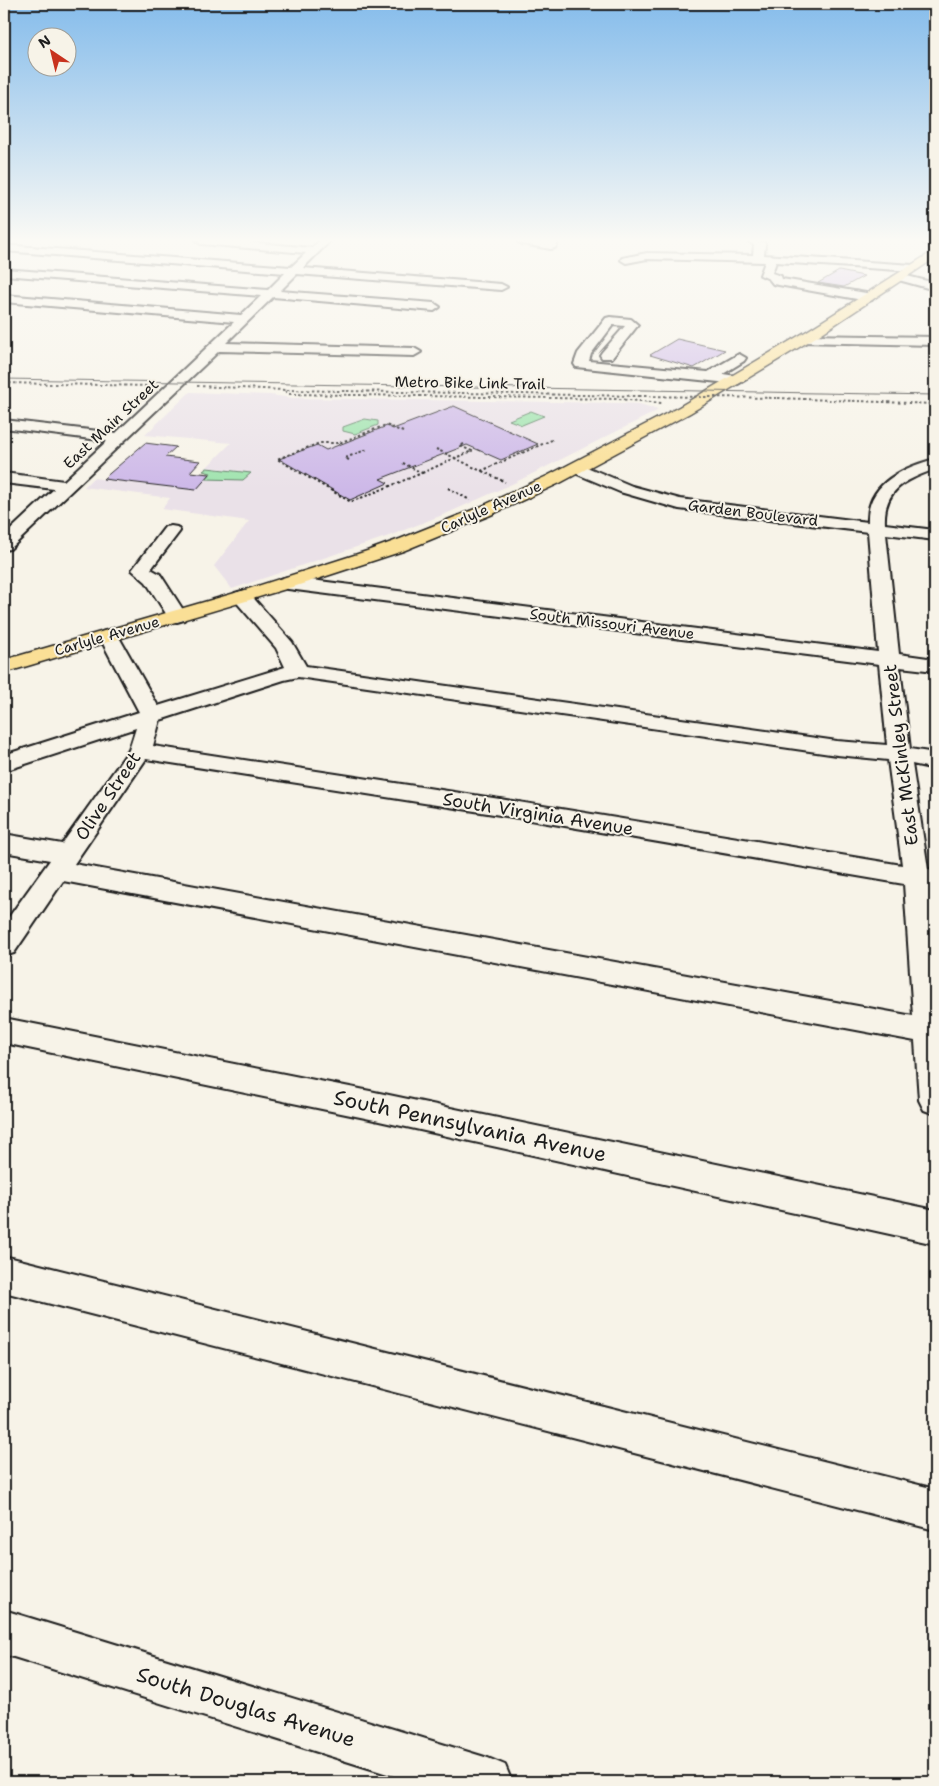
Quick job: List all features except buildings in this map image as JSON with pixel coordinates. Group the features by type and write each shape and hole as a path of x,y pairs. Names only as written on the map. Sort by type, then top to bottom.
{"main road":[{"name":"Carlyle Avenue","path":"4,667 288,583 416,540 525,494 576,468 738,380 805,339 824,324"}],"street":[{"name":"East Main Street","path":"4,545 120,438 238,324"},
{"path":"607,324 585,353 580,362 583,365 675,372 738,380"},
{"path":"607,355 631,324"},
{"path":"805,339 935,341"},
{"path":"215,347 414,352"},
{"path":"585,353 642,359 675,372"},
{"path":"711,376 740,358"},
{"path":"4,424 120,438"},
{"name":"East McKinley Street","path":"935,464 903,476 888,487 880,501 876,514 899,754 926,878 928,1031 935,1100"},
{"name":"Garden Boulevard","path":"576,468 626,490 679,504 935,535"},
{"path":"4,478 68,486"},
{"path":"171,531 141,570 153,578 177,616"},
{"name":"South Missouri Avenue","path":"288,583 935,664"},
{"path":"242,597 285,646 298,671"},
{"path":"109,636 151,714"},
{"path":"4,763 151,714 280,674 298,671 837,748 899,754 935,761"},
{"name":"Olive Street","path":"4,945 140,751 151,714"},
{"name":"South Virginia Avenue","path":"140,751 500,807 926,878"},
{"path":"4,843 62,862 928,1031"},
{"name":"South Pennsylvania Avenue","path":"4,1030 380,1107 935,1227"},
{"path":"4,1274 935,1510"},
{"name":"South Douglas Avenue","path":"4,1632 488,1782"}],"path":[{"name":"Metro Bike Link Trail","path":"4,383 285,390 778,398 935,404"},
{"path":"285,390 289,394 626,399 667,404"},
{"path":"404,432 386,426 339,443 320,443 277,459 351,502 472,451 460,446 464,444"},
{"path":"481,471 554,439"},
{"path":"349,460 345,458 368,449"},
{"path":"436,449 512,486"},
{"path":"403,463 422,473"}],"shaded area":[{"path":"190,392 270,395 293,398 620,403 640,404 659,410 512,484 450,512 389,536 232,589 214,566 249,521 162,509 170,498 84,487 93,478 196,490 211,473 203,471 231,443 145,435"}],"green space":[{"path":"531,411 544,416 522,425 509,420"},
{"path":"365,419 378,421 378,425 355,434 343,431 343,427"},
{"path":"207,468 251,473 243,480 206,479 211,473 203,471"}],"tram line":[{"path":"4,379 935,395"}]}
